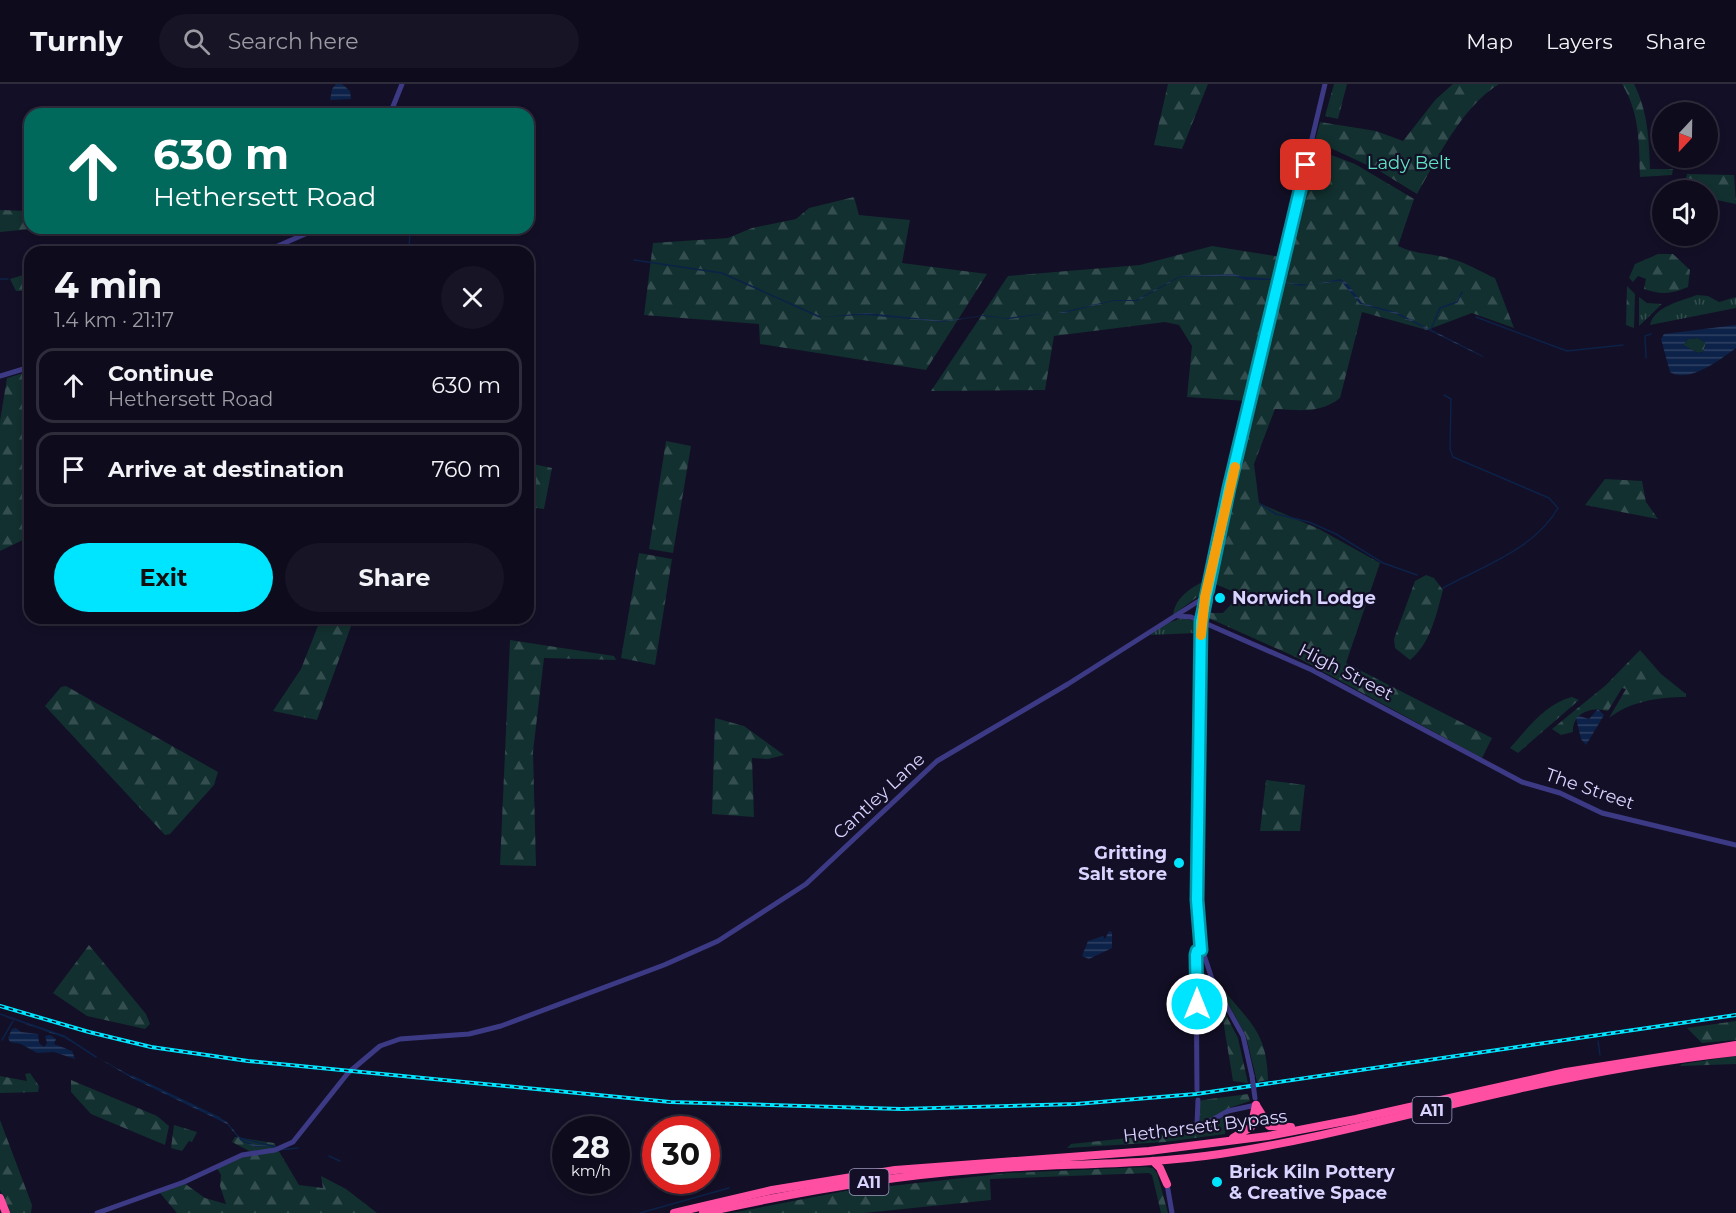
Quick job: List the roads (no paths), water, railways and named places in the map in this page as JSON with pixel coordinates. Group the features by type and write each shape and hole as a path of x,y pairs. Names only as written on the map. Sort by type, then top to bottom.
{"highway":[{"name":"Hethersett Bypass","path":"674,1213 772,1190 896,1170 1208,1144 1325,1126 1566,1072 1736,1045"},
{"name":"Hethersett Bypass","path":"703,1213 817,1189 915,1175 1175,1159 1336,1134 1569,1078 1736,1052"},
{"name":"A11","path":"1256,1101 1264,1122 1276,1128 1325,1126"},
{"name":"A11","path":"1208,1144 1244,1134 1253,1122 1256,1101"},
{"path":"1167,1185 1169,1168 1175,1159"},
{"path":"1153,1161 1160,1168 1167,1185"},
{"path":"0,1200 5,1213"}],"street":[{"path":"392,108 402,84"},
{"path":"1198,1100 1197,1125 1200,1127 1228,1111 1256,1101 1243,1036 1201,950 1197,921 1201,622 1325,84"},
{"path":"278,246 304,234"},
{"path":"0,376 24,368"},
{"name":"Cantley Lane","path":"97,1213 184,1182 242,1155 275,1150 289,1144 305,1130 348,1073 380,1046 400,1039 484,1031 600,990 694,953 767,911 825,868 937,761 1205,597"},
{"path":"1177,616 1201,622"},
{"name":"High Street","path":"1201,622 1312,670 1474,757"},
{"name":"The Street","path":"1474,757 1522,782 1560,793 1602,813 1736,845"},
{"path":"1197,1090 1196,955 1197,951 1201,950"},
{"path":"1197,1004 1212,1003 1222,997"},
{"path":"1167,1185 1172,1213"}],"water":[{"path":"336,84 342,84 350,91 351,99 330,100 332,89"},
{"path":"1234,274 1273,280 1246,280 1234,276 1180,277 1137,301 1113,301 1058,313 1114,300 1136,300 1180,276"},
{"path":"1340,279 1347,283 1362,303 1396,312 1483,357 1396,314 1360,304 1341,281 1314,284"},
{"path":"1282,282 1310,285 1301,286"},
{"path":"1055,312 1009,319 982,316 944,322 865,315 821,317 867,313 945,321 984,315 1005,318"},
{"path":"1736,325 1736,348 1704,369 1695,373 1678,375 1670,372 1661,339 1664,334","holes":["1698,338 1706,343 1703,352 1698,353 1683,345 1688,339"]},
{"path":"1598,709 1604,715 1586,745 1581,739 1576,718 1579,716 1589,719"},
{"path":"1109,931 1112,932 1112,948 1089,959 1082,956 1088,941 1103,936 1105,939"},
{"path":"0,1015 64,1036 85,1050 65,1038"},
{"path":"16,1028 21,1032 38,1034 39,1043 44,1047 47,1043 45,1036 50,1035 56,1039 54,1044 72,1051 75,1059 54,1052 37,1053 21,1044 10,1042 8,1038 12,1029"},
{"path":"98,1058 226,1121 242,1140 256,1145 278,1146 255,1147 241,1141 227,1124 130,1077"}],"waterway":[{"path":"409,246 410,234"},
{"path":"634,260 722,273 820,317"},
{"path":"0,279 8,279"},
{"path":"1431,329 1440,308 1457,302 1462,292"},
{"path":"1476,317 1567,351 1623,345"},
{"path":"1646,358 1645,336 1651,334"},
{"path":"1443,588 1522,546 1536,535 1558,508 1549,498 1453,457 1450,449 1451,399 1444,395"},
{"path":"1260,504 1276,514 1309,522 1336,534 1383,563 1417,575"},
{"path":"0,1014 64,1036 96,1057"},
{"path":"2,1040 13,1021"},
{"path":"1598,1041 1600,1055"},
{"path":"132,1076 220,1118"},
{"path":"240,1138 276,1147"},
{"path":"279,1150 298,1148"},
{"path":"329,1156 340,1161"},
{"path":"640,1213 729,1188"}],"railway":[{"path":"0,1006 151,1047 248,1061 670,1102 901,1109 1076,1104 1196,1094 1736,1015"}],"place":[{"name":"Norwich Lodge","path":"1220,598"},
{"name":"Gritting Salt store","path":"1179,863"},
{"name":"Brick Kiln Pottery & Creative Space","path":"1217,1182"}],"park label":[{"name":"Lady Belt","path":"1409,163"}]}
